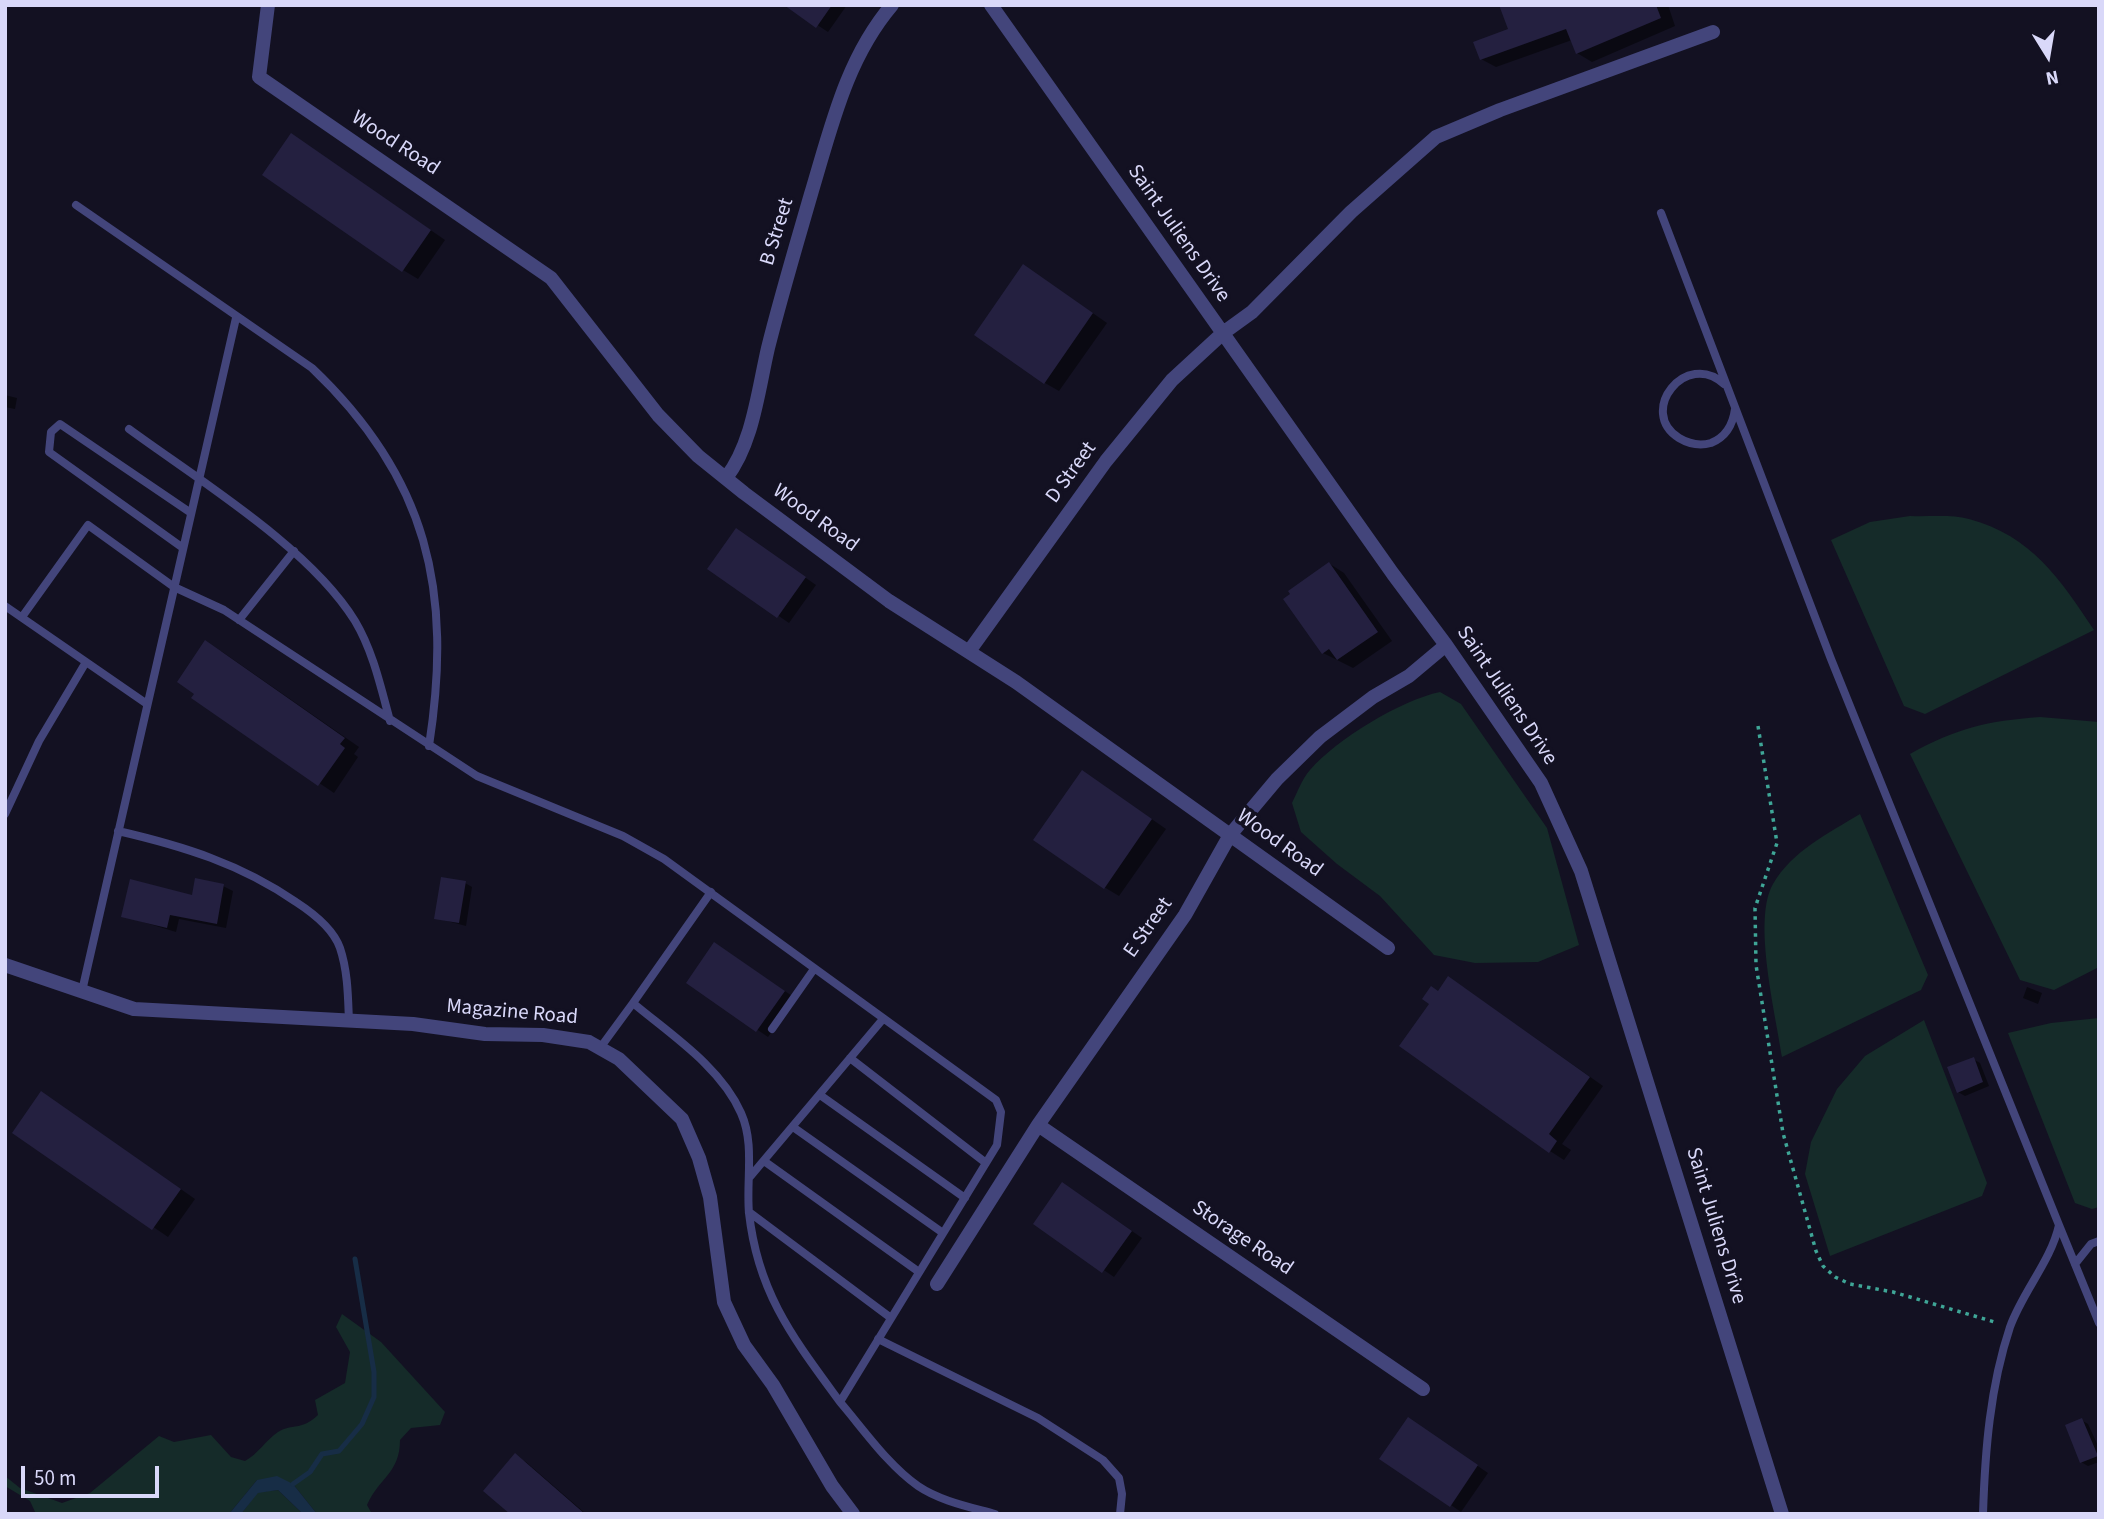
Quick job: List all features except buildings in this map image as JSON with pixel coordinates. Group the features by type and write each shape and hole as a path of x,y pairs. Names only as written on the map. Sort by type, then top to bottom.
{"street":[{"name":"Wood Road","path":"268,5 259,77 551,278 658,415 698,456 890,601 970,650 1388,948"},
{"name":"B Street","path":"726,478 736,465 747,436 783,287 836,110 858,53 892,5"},
{"name":"Saint Juliens Drive","path":"991,5 1541,783 1581,870 1782,1514"},
{"name":"D Street","path":"970,650 1106,461 1172,380 1223,333 1252,312 1350,212 1436,137 1500,110 1713,32"},
{"name":"E Street","path":"937,1284 1038,1125 1185,915 1230,835 1277,779 1320,737 1373,697 1409,676 1446,645"},
{"name":"Magazine Road","path":"5,965 134,1009 413,1024 485,1034 543,1035 589,1042 619,1059 682,1119 699,1158 710,1198 724,1302 744,1345 773,1385 839,1496 853,1514"},
{"name":"Storage Road","path":"1038,1125 1423,1389"},
{"path":"836,1514 839,1496"}],"lane":[{"path":"76,205 312,368 346,401 385,451 410,498 426,551 439,632 437,692 429,746"},
{"path":"1661,213 1831,659 2099,1323"},
{"path":"82,992 236,318"},
{"path":"1727,386 1709,374 1698,373 1676,381 1663,402 1667,426 1685,442 1710,443 1728,430 1735,408"},
{"path":"183,548 49,453 51,432 60,424 191,513"},
{"path":"129,429 294,551 327,584 356,622 376,669 390,721"},
{"path":"22,617 88,525 174,587 239,620 477,776 623,836 664,859 996,1100 1001,1112 1002,1127 997,1145 841,1402"},
{"path":"239,620 294,551"},
{"path":"5,606 147,704"},
{"path":"5,814 39,741 86,662"},
{"path":"118,831 185,846 231,863 267,882 307,909 330,931 339,946 346,975 349,1022"},
{"path":"600,1048 711,892"},
{"path":"772,1029 814,969"},
{"path":"634,1003 689,1049 734,1099 747,1132 749,1212 758,1261 773,1305 841,1402 900,1471 920,1488 946,1500 995,1514"},
{"path":"749,1178 883,1019"},
{"path":"850,1058 986,1163"},
{"path":"820,1095 965,1198"},
{"path":"793,1127 943,1233"},
{"path":"764,1161 919,1272"},
{"path":"749,1212 891,1318"},
{"path":"1983,1514 1990,1416 2010,1327 2025,1293 2055,1243 2059,1225"},
{"path":"2075,1264 2091,1244 2099,1241"},
{"path":"878,1339 1038,1418 1102,1460 1119,1478 1122,1494 1120,1514"}],"path":[{"path":"1758,726 1777,843 1755,908 1756,965 1783,1133 1816,1251 1829,1272 1850,1284 1893,1292 2010,1327"}],"green space":[{"path":"1910,516 1962,517 2010,536 2027,548 2056,577 2094,630 1925,714 1904,706 1831,540 1870,522"},
{"path":"1440,692 1461,704 1547,828 1579,945 1538,962 1475,963 1434,955 1380,896 1337,864 1301,832 1292,803 1310,770 1336,746 1370,722 1407,703"},
{"path":"2040,717 2099,722 2099,967 2054,990 2020,980 1910,754 1973,727"},
{"path":"1860,814 1928,975 1921,990 1782,1057 1767,968 1767,900 1773,884 1790,862 1812,844"},
{"path":"2099,1018 2099,1207 2092,1209 2075,1203 2008,1033 2051,1023"},
{"path":"1924,1020 1987,1183 1982,1196 1830,1256 1805,1174 1811,1142 1837,1089 1865,1056"},
{"path":"342,1314 381,1342 445,1412 440,1425 411,1428 400,1440 393,1468 367,1505 372,1514 317,1514 293,1484 257,1480 229,1514 36,1514 30,1501 5,1486 5,1476 20,1488 62,1503 90,1493 159,1436 174,1442 211,1435 231,1457 245,1461 278,1432 312,1420 318,1415 315,1400 345,1383 350,1352 336,1327"},
{"path":"278,1490 303,1514 241,1514 258,1492"}],"water":[{"path":"277,1476 293,1484 317,1514 303,1514 278,1490 258,1493 241,1514 229,1514 257,1480"}],"waterway":[{"path":"293,1484 310,1472 322,1454 339,1451 362,1424 374,1397 374,1372 355,1259"}]}
